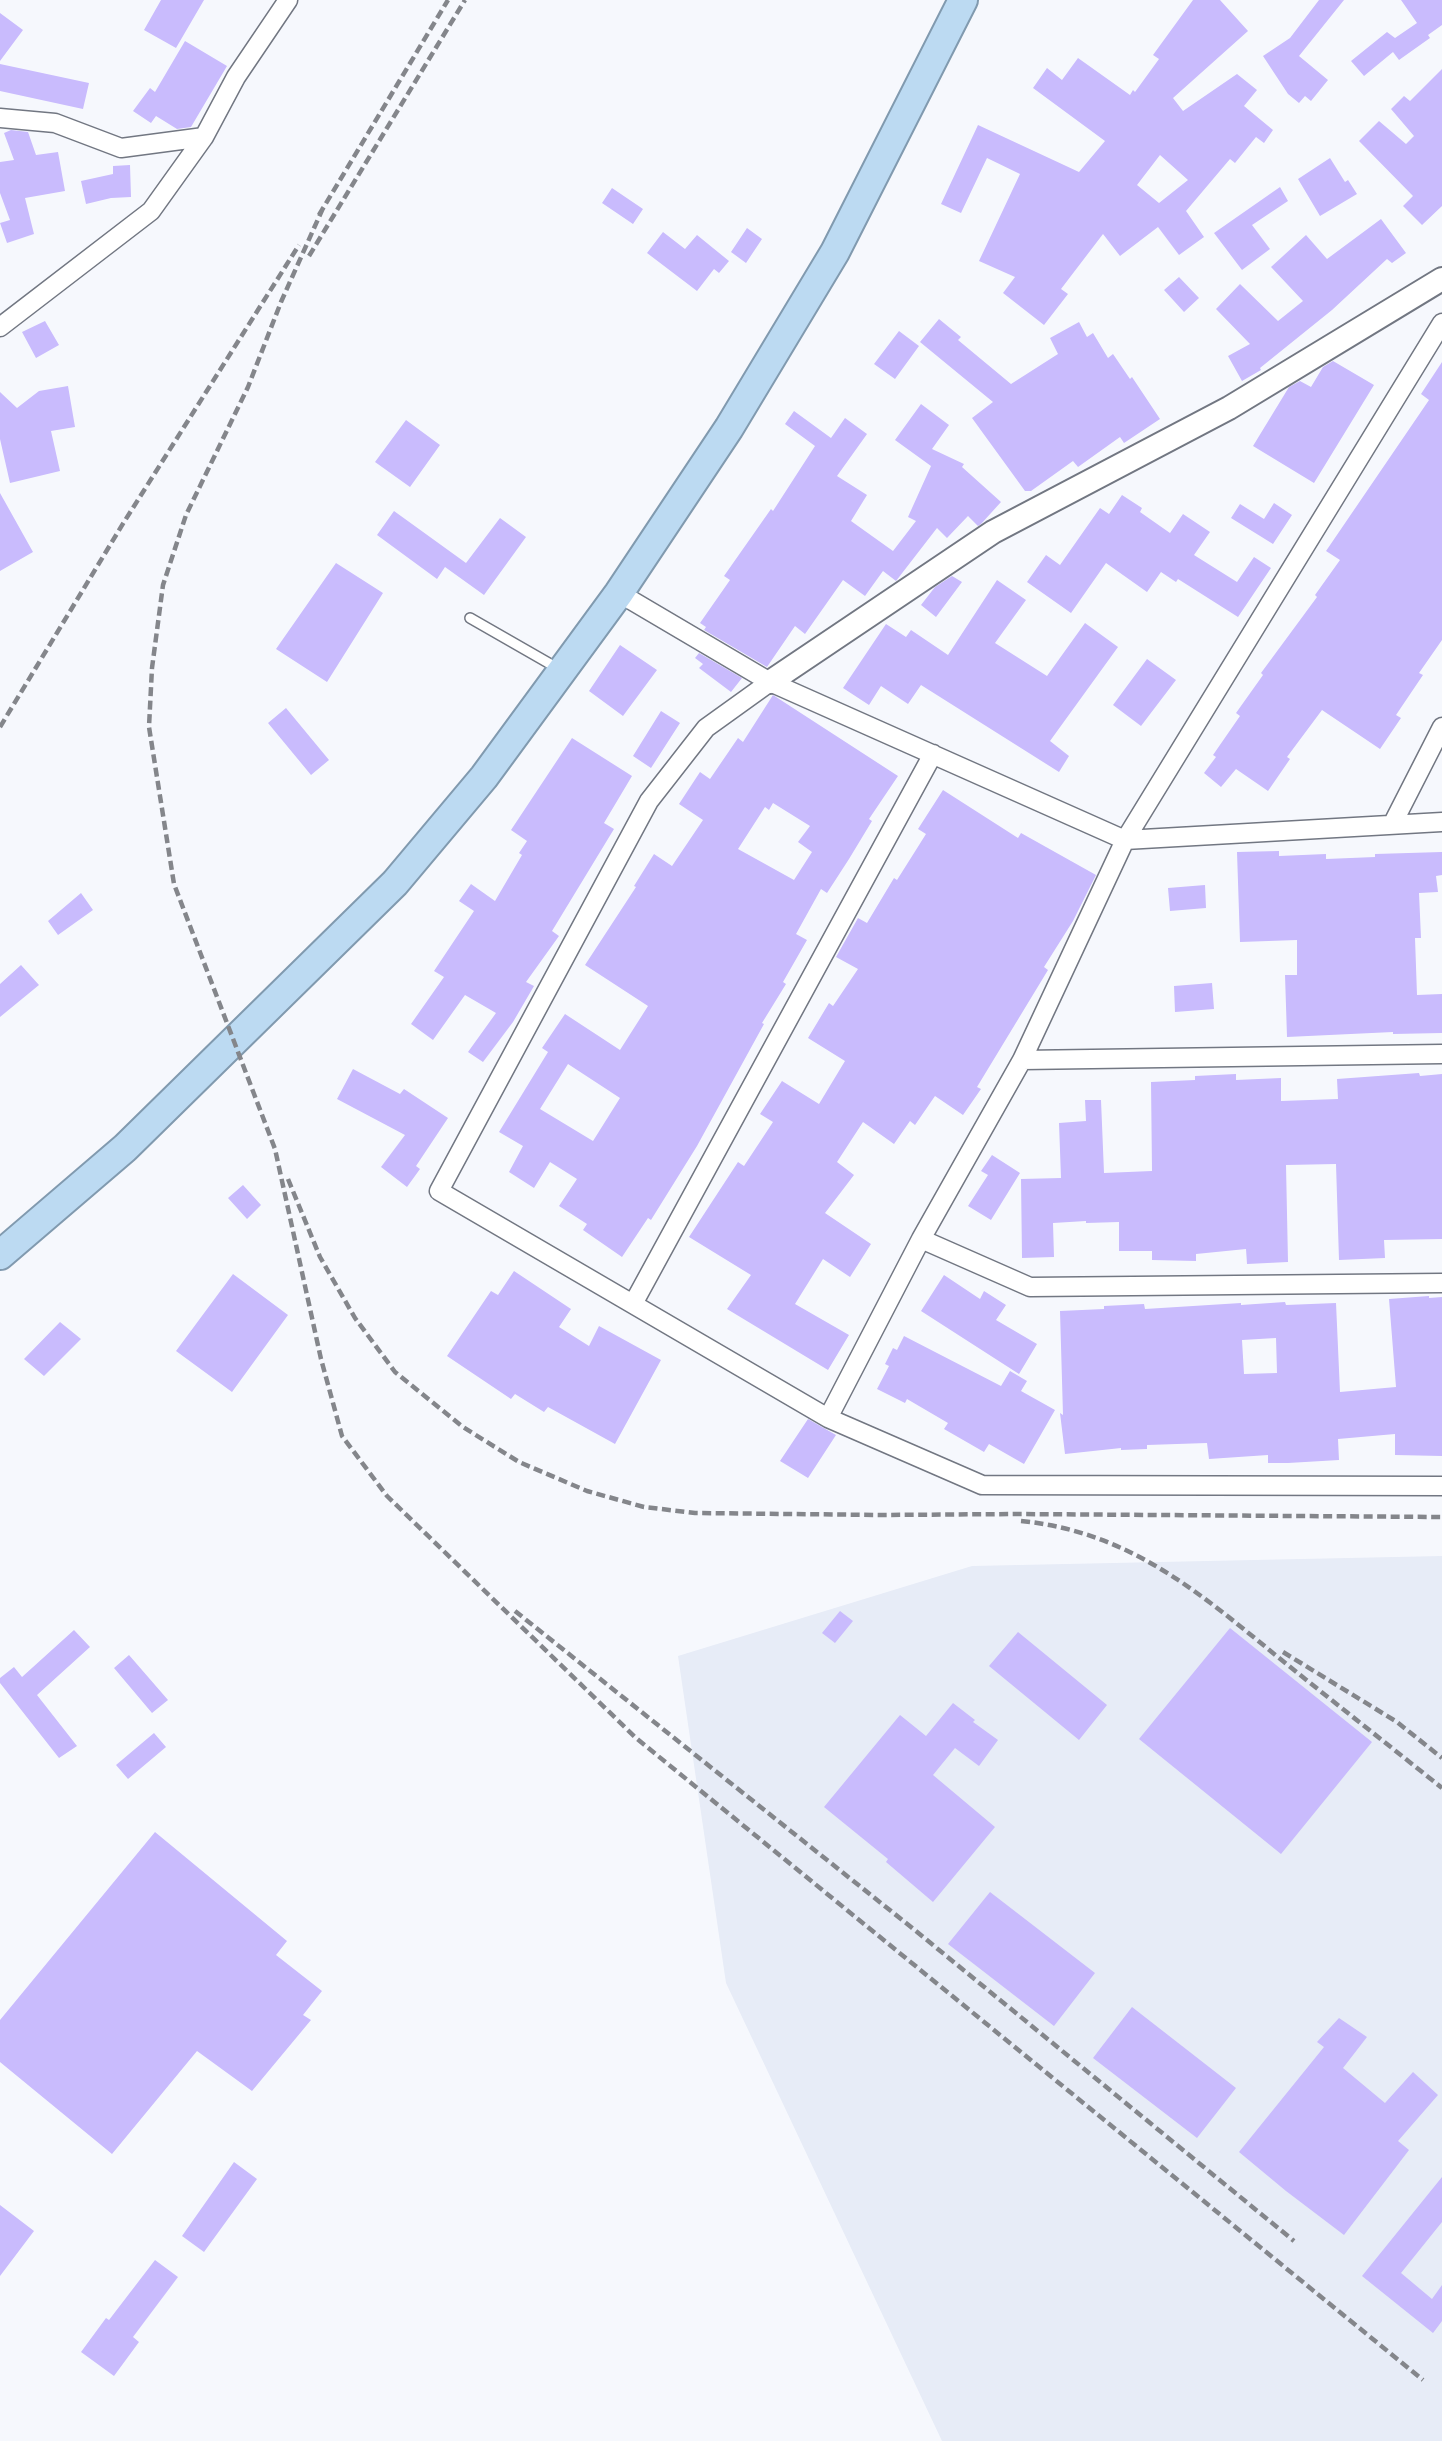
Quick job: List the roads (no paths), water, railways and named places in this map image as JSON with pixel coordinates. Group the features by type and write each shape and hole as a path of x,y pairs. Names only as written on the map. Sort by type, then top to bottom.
{"highway":[{"path":"0,1255 125,1148 395,883 484,777 619,593 729,428 835,252 963,0"}],"street":[{"path":"0,327 16,317 151,211 204,137 236,77 288,0"},
{"path":"0,118 55,123 121,148 204,137"},
{"path":"1440,284 1229,408 993,532 770,682 706,728 649,801 438,1191 828,1418 982,1485 1442,1486"},
{"path":"828,1418 921,1239 1022,1060 1125,840 1442,323"},
{"path":"619,593 770,682 1125,840 1442,822"},
{"path":"1393,823 1442,727"},
{"path":"633,1304 933,754"},
{"path":"1022,1060 1442,1054"},
{"path":"921,1239 1030,1287 1442,1283"}],"lane":[{"path":"470,618 561,670"}],"railway":[{"path":"319,215 448,0"},
{"path":"309,256 465,0"},
{"path":"323,208 281,302 248,387 186,515 163,585 152,668 149,727 174,884 275,1149 321,1359 342,1436 387,1496 636,1738 1423,2380"},
{"path":"0,727 124,522 299,245"},
{"path":"288,1179 320,1257 355,1318 395,1372 463,1427 519,1462 587,1491 644,1507 695,1513 1442,1517"},
{"path":"1021,1521 1062,1528 1099,1539 1166,1572 1228,1616 1442,1788"},
{"path":"515,1611 911,1927 1294,2241"},
{"path":"1283,1652 1397,1722 1442,1758"}]}
